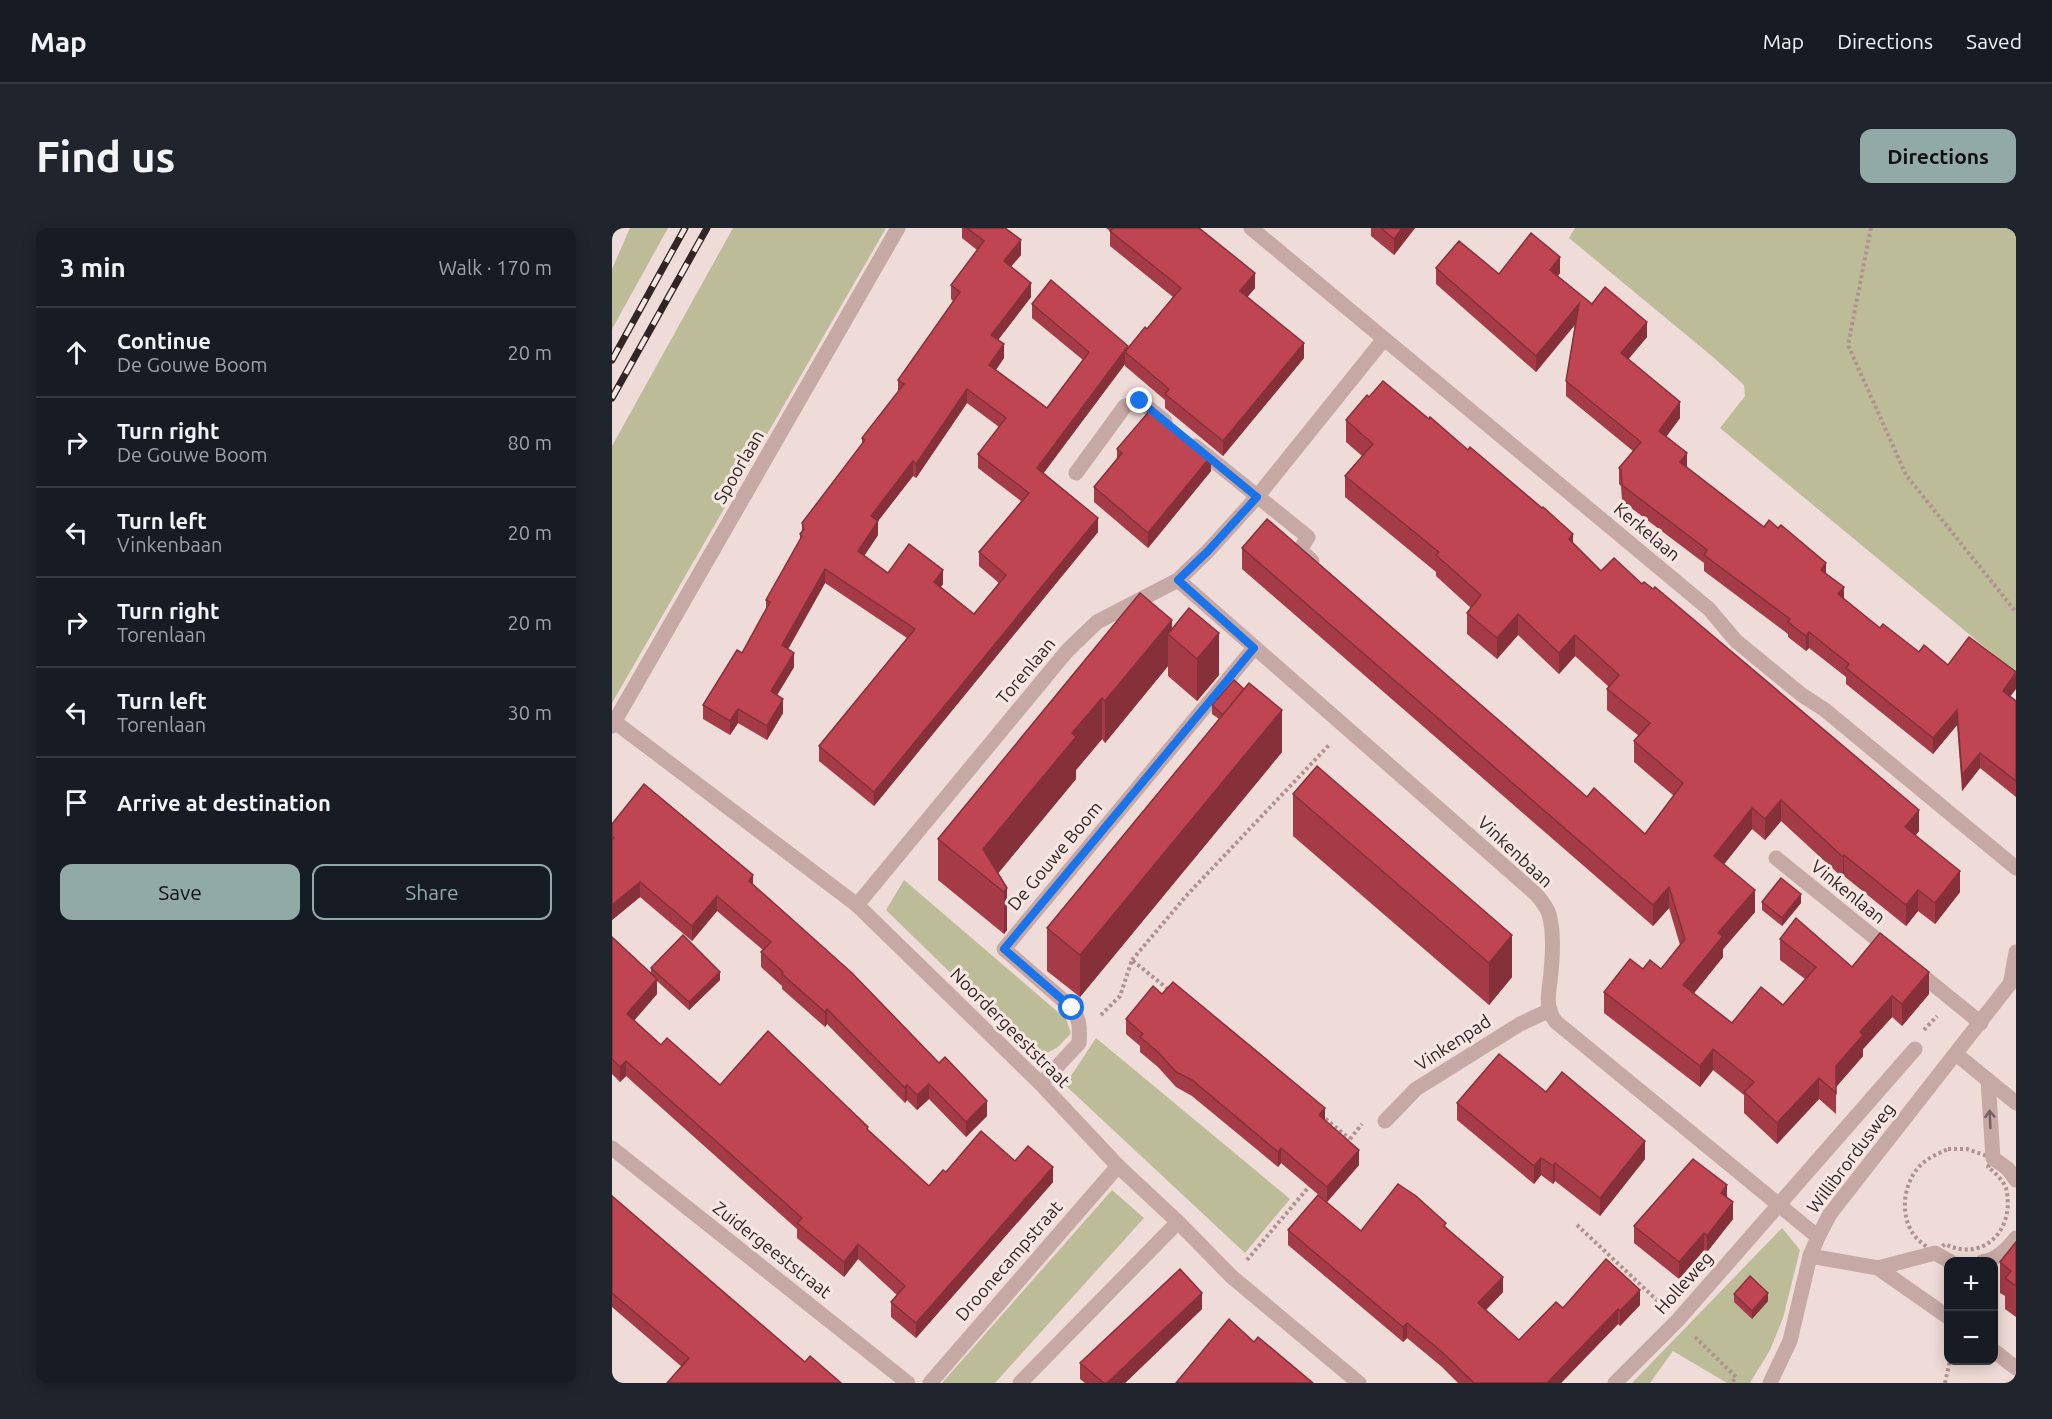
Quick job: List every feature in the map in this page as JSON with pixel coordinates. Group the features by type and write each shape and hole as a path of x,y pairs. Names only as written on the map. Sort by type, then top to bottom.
{"street":[{"name":"Spoorlaan","path":"614,724 898,228"},
{"name":"Kerkelaan","path":"1251,228 1709,609 1736,641 1802,695 1825,710 2016,868"},
{"name":"Torenlaan","path":"857,905 1067,651 1097,622 1178,580 1208,551 1257,497 1384,339"},
{"path":"1076,473 1125,406 1140,401 1308,537 1300,550 1324,571"},
{"name":"Vinkenbaan","path":"1178,580 1536,894 1548,911 1552,928 1551,975 1547,994 1550,1010"},
{"name":"De Gouwe Boom","path":"1080,1033 1078,1017 1072,1008 1004,949 1254,648"},
{"name":"Noordergeeststraat","path":"614,724 857,905 1041,1084 1118,1166 1232,1277 1359,1383"},
{"name":"Vinkenlaan","path":"1776,858 1981,1023"},
{"name":"Willibrordusweg","path":"1770,1383 1790,1341 1810,1256 1830,1214 1981,1023 2013,978 2016,952"},
{"path":"1550,1010 1556,1022 1818,1237"},
{"name":"Vinkenpad","path":"1385,1121 1416,1089 1520,1024 1550,1010"},
{"path":"1041,1084 1079,1043 1080,1033"},
{"name":"Holleweg","path":"1615,1383 1678,1320 1915,1049"},
{"path":"1956,1054 2016,1103"},
{"path":"1988,1080 1993,1158 2008,1169 2016,1180"},
{"name":"Zuidergeeststraat","path":"612,1148 908,1383"},
{"name":"Droonecampstraat","path":"930,1383 1118,1166"},
{"path":"1020,1383 1178,1222"},
{"path":"1995,1257 2016,1238"},
{"path":"1810,1256 1878,1268 1935,1254 1944,1258"},
{"path":"1878,1268 1944,1314"},
{"path":"1998,1353 2016,1368"}],"path":[{"path":"1871,228 1848,345 1906,475 2016,612"},
{"path":"1080,1033 1120,996 1132,960 1186,895 1346,728"},
{"path":"1132,960 1178,998"},
{"path":"1915,1049 1917,1038 1952,1000"},
{"path":"1314,1109 1350,1139"},
{"path":"1343,1147 1365,1121"},
{"path":"1948,1149 1967,1149 1993,1158 1988,1167 2000,1177 2010,1200 2009,1219 2001,1236 1991,1244 1978,1249 1955,1249 1945,1244 1935,1254 1914,1236 1906,1219 1905,1201 1908,1184 1918,1168 1932,1156 1948,1149"},
{"path":"1232,1277 1313,1182"},
{"path":"1577,1225 1736,1377 1732,1383"},
{"path":"1945,1383 1949,1365"}],"green space":[{"path":"630,228 668,228 612,329 612,269"},
{"path":"733,228 886,228 612,703 612,446"},
{"path":"1575,228 2016,228 2016,673 1720,428 1745,396 1744,385 1569,238"},
{"path":"904,880 1066,1019 1071,1033 1058,1047 1038,1058 886,910"},
{"path":"1096,1038 1290,1199 1245,1253 1065,1085"},
{"path":"1112,1190 1144,1218 995,1383 942,1383"},
{"path":"1782,1228 1800,1250 1783,1318 1770,1350 1750,1383 1727,1383 1673,1351 1650,1383 1632,1383"}],"building":[{"path":"967,228 1005,228 1021,240 1004,261 1031,283 991,335 1004,344 989,365 1047,408 1089,352 1032,304 1051,280 1128,346 1037,468 1098,518 874,792 819,746 915,629 825,569 782,645 794,653 771,691 783,699 767,726 738,709 730,721 703,705 737,650 742,653 770,602 766,600 802,536 800,534 804,529 802,523 865,440 862,438 904,384 898,380 960,292 951,285 984,241","holes":["967,389 1006,418 978,454 1029,493 979,552 1006,575 974,614 934,582 943,570 909,544 888,573 858,551 878,521 871,516 913,461 916,464"]},
{"path":"1113,228 1199,228 1255,273 1240,291 1304,343 1223,441 1165,394 1169,389 1125,352 1181,288 1110,231"},
{"path":"1381,228 1402,228 1394,239"},
{"path":"1531,233 1560,257 1550,270 1592,304 1605,287 1647,322 1621,353 1680,402 1659,431 1687,453 1680,462 1764,527 1769,520 1778,528 1781,525 1826,563 1821,570 1844,587 1838,594 1880,628 1883,624 1919,652 1924,645 1948,665 1969,637 2016,672 2003,691 2016,701 2016,781 1980,753 1962,775 1957,710 1933,738 1846,668 1849,664 1809,632 1806,636 1788,622 1790,619 1704,555 1707,550 1622,485 1619,468 1641,442 1566,381 1579,304 1536,356 1436,268 1459,241 1499,274"},
{"path":"1383,381 1468,450 1470,447 1543,507 1573,534 1569,539 1601,571 1614,558 1642,584 1644,582 1653,589 1655,587 1919,810 1905,827 1960,871 1935,903 1918,890 1906,905 1844,855 1843,857 1781,800 1765,819 1752,808 1714,856 1755,890 1718,933 1723,936 1683,985 1732,1023 1761,987 1783,1005 1816,967 1780,939 1796,918 1852,967 1880,933 1929,972 1902,1004 1892,996 1860,1032 1863,1035 1836,1066 1836,1093 1819,1078 1777,1123 1744,1092 1754,1082 1713,1049 1700,1066 1604,992 1630,959 1643,969 1650,960 1661,969 1685,939 1669,887 1653,905 1242,548 1267,519 1587,797 1594,788 1645,834 1683,783 1634,741 1650,723 1607,689 1619,675 1575,635 1559,653 1518,614 1497,638 1467,613 1481,595 1436,555 1439,552 1345,476 1373,444 1346,420 1367,395 1369,397"},
{"path":"1152,408 1211,456 1148,533 1094,487 1122,453 1117,449"},
{"path":"1140,593 1172,620 1105,701 1102,698 1072,733 1076,737 983,849 1007,888 1004,892 938,839"},
{"path":"1189,608 1219,633 1197,659 1168,634"},
{"path":"1234,680 1244,689 1223,715 1212,705"},
{"path":"1249,683 1282,710 1080,955 1047,928"},
{"path":"1317,766 1512,935 1489,963 1293,794"},
{"path":"644,784 753,875 749,881 852,973 939,1063 945,1057 987,1101 966,1122 929,1084 917,1095 907,1085 905,1088 827,1009 825,1012 782,974 783,972 761,952 771,942 717,896 692,926 640,882 612,905 612,840 614,838 612,824"},
{"path":"1781,878 1801,894 1782,918 1762,902"},
{"path":"683,935 720,972 689,1002 651,968"},
{"path":"612,937 657,979 627,1014 661,1045 667,1038 720,1085 768,1031 868,1127 867,1129 929,1186 943,1170 946,1172 981,1131 1015,1161 1028,1146 1053,1167 916,1323 891,1302 905,1286 858,1244 844,1262 797,1223 802,1218 626,1061 620,1067 612,1059"},
{"path":"1173,982 1325,1108 1319,1115 1359,1150 1327,1187 1281,1148 1278,1152 1192,1080 1176,1072 1140,1037 1143,1034 1126,1019 1153,986 1162,994"},
{"path":"1499,1054 1546,1092 1562,1072 1645,1141 1600,1198 1555,1163 1553,1166 1541,1158 1534,1166 1457,1103"},
{"path":"1693,1159 1727,1185 1721,1193 1733,1202 1707,1236 1704,1233 1679,1262 1634,1226"},
{"path":"1398,1184 1416,1196 1446,1223 1444,1226 1503,1277 1478,1303 1519,1340 1556,1302 1563,1308 1606,1259 1640,1290 1620,1311 1618,1309 1547,1383 1474,1383 1407,1323 1403,1327 1288,1230 1318,1195 1361,1231"},
{"path":"612,1196 805,1362 810,1356 841,1383 667,1383 689,1358 612,1293"},
{"path":"2016,1242 2016,1286 2005,1278 2011,1271 2000,1262"},
{"path":"1180,1269 1202,1293 1107,1383 1080,1363"},
{"path":"1750,1276 1768,1293 1752,1311 1734,1294"},
{"path":"1229,1319 1254,1342 1258,1337 1313,1383 1176,1383"}],"railway":[{"path":"612,360 685,228"},
{"path":"612,398 707,228"}],"route":[{"path":"1072,1008 1004,949 1254,648 1178,580 1257,497 1140,401"}]}
